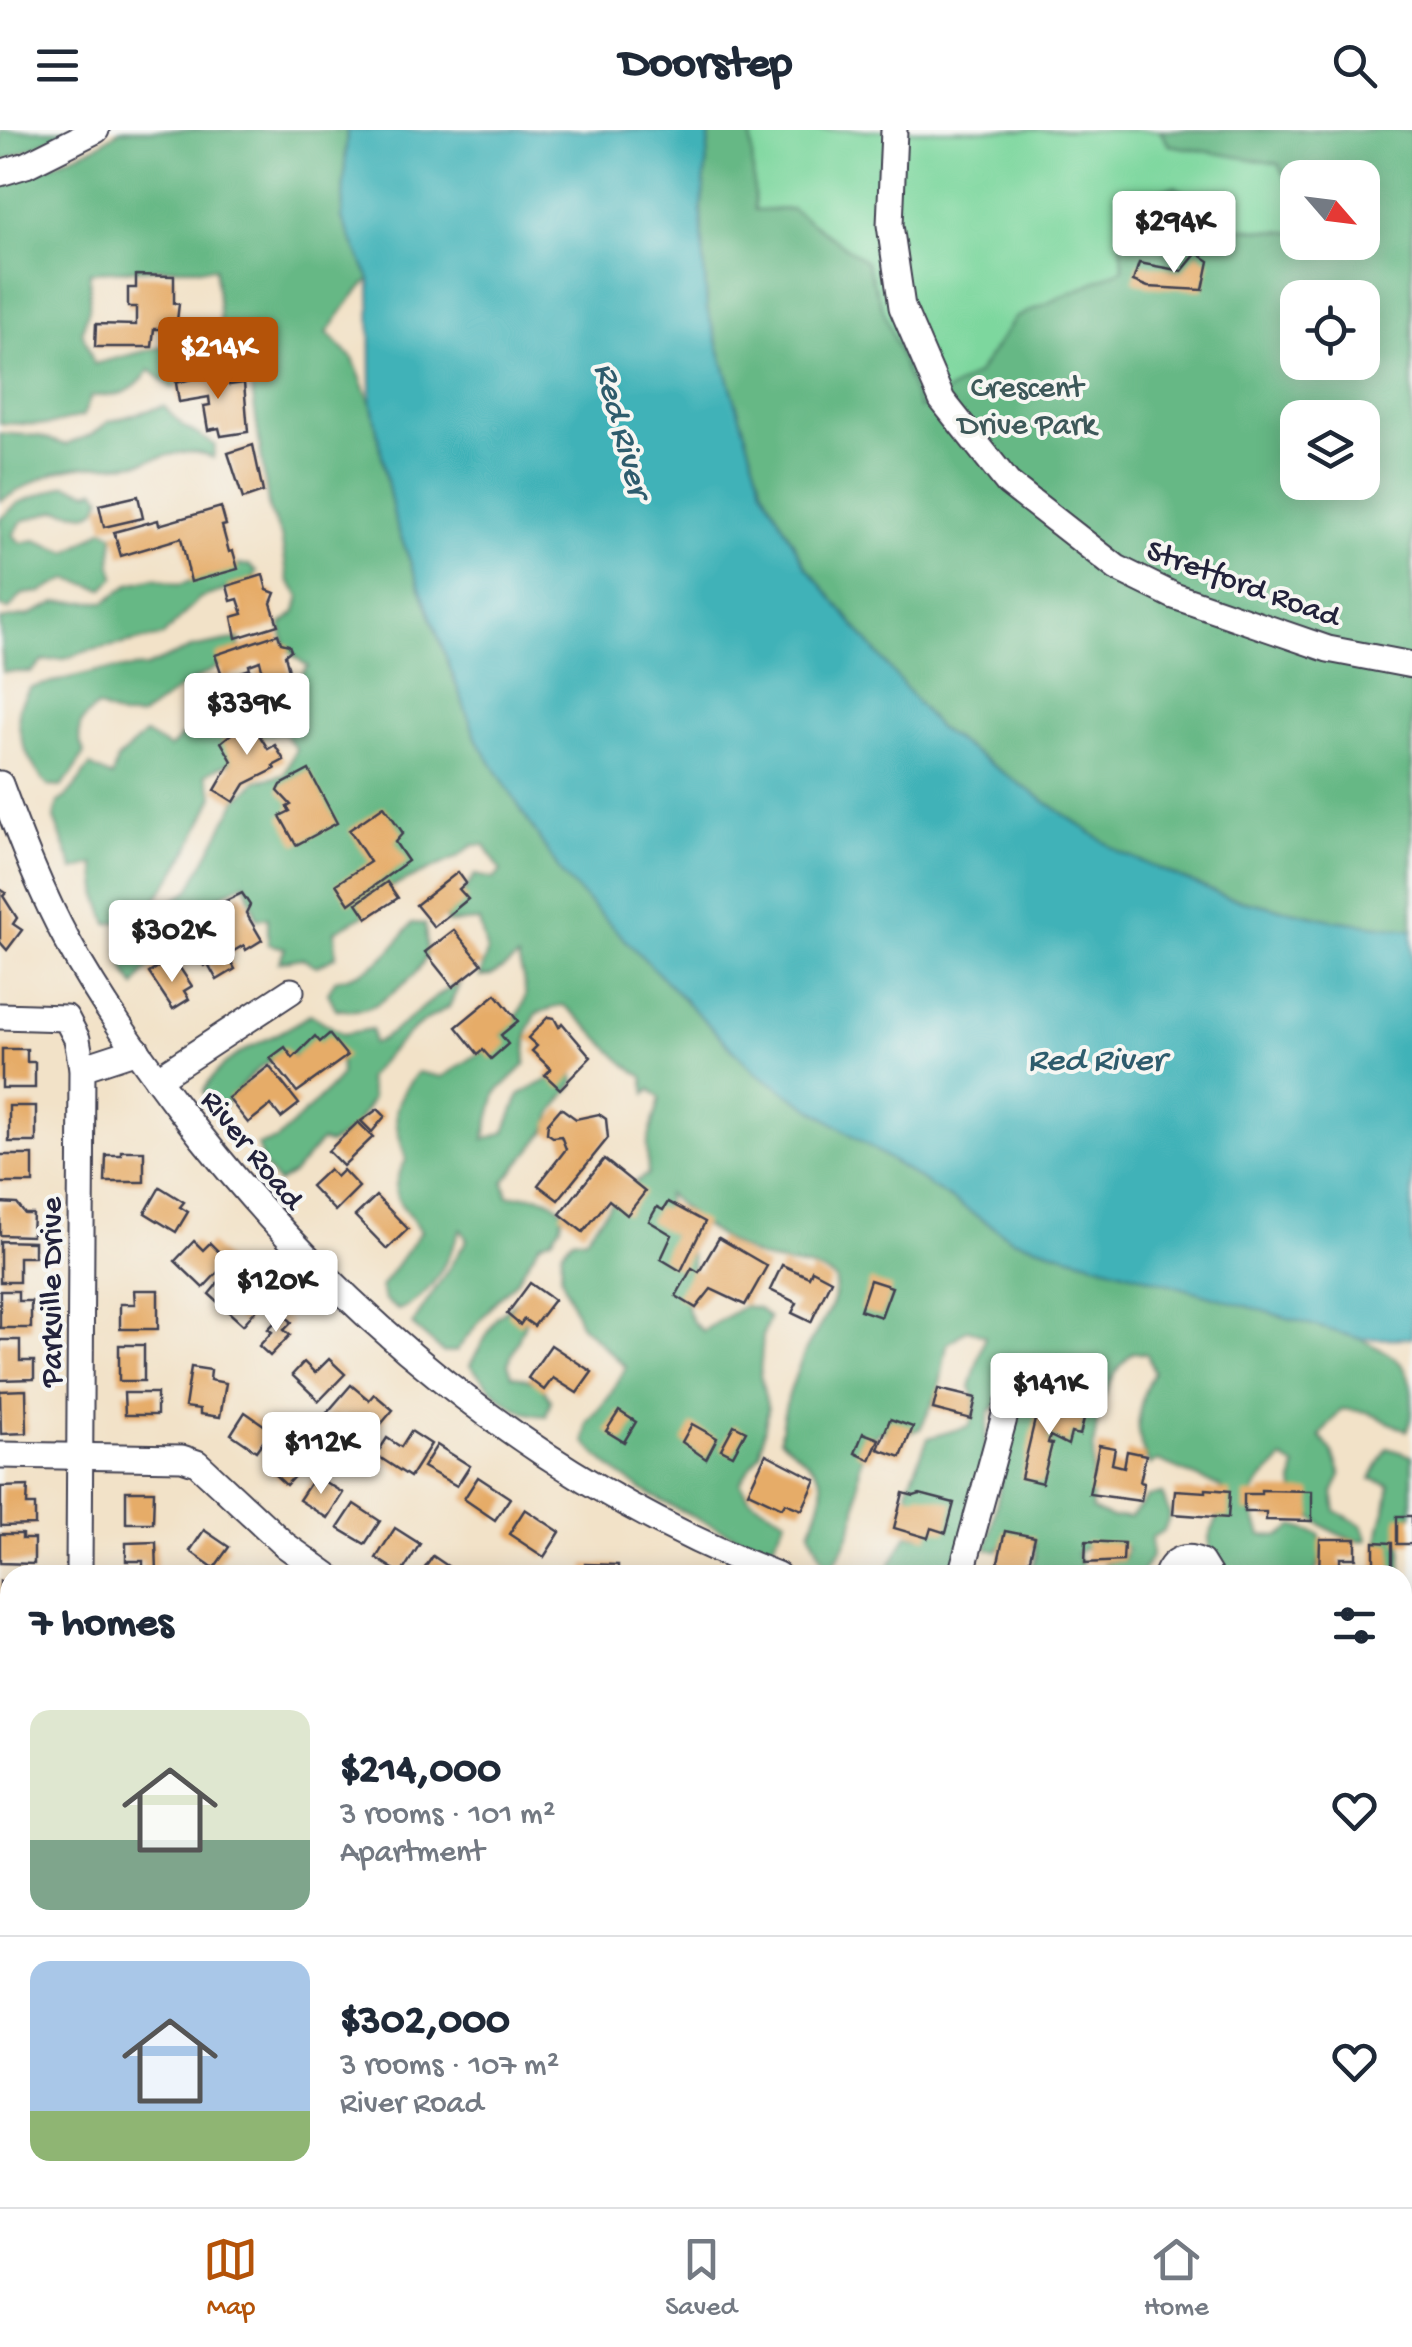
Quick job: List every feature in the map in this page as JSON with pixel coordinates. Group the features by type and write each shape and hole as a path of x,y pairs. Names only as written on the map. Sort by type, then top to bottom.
{"street":[{"path":"0,174 96,130"},
{"name":"Stretford Road","path":"894,130 890,225 902,307 942,400 1008,483 1118,568 1174,596 1328,649 1412,665"},
{"name":"River Road","path":"0,784 6,819 70,944 157,1079 273,1224 353,1305 466,1400 548,1458 652,1518 756,1565"},
{"path":"157,1079 291,992"},
{"name":"Parkville Drive","path":"0,1016 66,1018 78,1039 82,1068 79,1565"},
{"path":"82,1068 138,1050"},
{"path":"965,1565 1009,1400"},
{"path":"0,1456 81,1454 182,1458 198,1463 285,1544 313,1565"},
{"path":"1172,1565 1188,1558 1204,1565"}],"green space":[{"path":"0,130 70,130 0,163"},
{"path":"120,130 347,130 342,219 370,279 327,333 353,359 372,406 395,521 477,740 1398,1361 1411,1388 1412,1413 1407,1431 1367,1412 1342,1409 1320,1436 1333,1453 1341,1475 1333,1493 1336,1511 1362,1525 1368,1540 1333,1532 1311,1516 1296,1495 1296,1467 1283,1459 1258,1484 1249,1503 1261,1535 1280,1536 1294,1526 1319,1534 1324,1550 1318,1565 1211,1565 1209,1537 1225,1502 1220,1487 1158,1461 1150,1465 1141,1443 1139,1419 1154,1372 1147,1354 1133,1352 1119,1367 1102,1404 1092,1468 1092,1510 1112,1518 1131,1517 1148,1497 1162,1494 1170,1515 1164,1530 1151,1538 1152,1555 1146,1565 1104,1565 1123,1560 1127,1549 1117,1543 1087,1547 1077,1553 1081,1565 1033,1565 1034,1541 1005,1541 997,1551 987,1549 1008,1448 1022,1407 1018,1395 1008,1394 989,1412 982,1470 958,1565 890,1565 907,1535 928,1536 907,1490 928,1438 969,1426 973,1416 975,1402 970,1387 985,1336 968,1329 947,1344 939,1390 920,1429 908,1434 895,1427 881,1431 866,1446 854,1519 845,1544 833,1565 829,1565 823,1561 810,1531 821,1499 820,1478 780,1439 792,1385 829,1310 836,1280 820,1271 768,1260 740,1248 701,1224 667,1194 664,1221 677,1245 687,1246 691,1257 687,1301 693,1321 703,1331 744,1306 758,1308 769,1318 763,1335 760,1375 768,1410 760,1453 740,1483 750,1499 786,1519 772,1546 760,1547 643,1490 602,1460 585,1442 587,1423 609,1397 626,1367 580,1324 561,1276 562,1251 573,1239 586,1237 620,1192 648,1174 647,1145 660,1098 651,1089 646,1094 643,1077 563,1005 537,1013 528,1030 525,1065 496,1093 484,1140 505,1132 520,1094 556,1076 573,1074 575,1082 553,1112 546,1131 504,1182 508,1196 538,1196 557,1205 563,1211 561,1225 552,1238 540,1243 516,1281 456,1351 444,1353 412,1325 467,1240 461,1229 437,1277 421,1296 398,1310 384,1300 381,1287 421,1231 401,1205 396,1191 406,1160 396,1113 402,1095 418,1072 442,1077 491,1043 513,1021 525,997 518,958 491,976 480,977 487,952 479,921 448,923 440,909 457,902 475,875 494,879 501,871 485,845 473,845 458,857 389,888 366,914 335,931 336,956 317,966 301,958 279,962 285,948 268,944 268,917 257,919 245,882 174,922 191,952 158,960 135,987 120,950 133,928 189,890 237,800 257,781 284,775 296,749 284,734 260,736 243,755 206,774 214,796 182,860 150,906 124,921 108,924 99,898 95,864 74,870 54,819 58,802 72,791 90,766 112,777 117,760 145,734 170,748 188,730 244,718 265,703 282,698 308,666 288,650 281,625 296,612 300,596 288,580 281,536 269,510 251,383 231,375 211,374 172,388 150,370 125,392 91,396 83,416 48,425 0,423 0,186 95,147","holes":["215,268 221,332 94,364 82,331 89,308 90,272"]},
{"name":"Crescent Drive Park","path":"710,130 1412,130 1412,930 1226,897 1119,852 701,213"},
{"name":"Crescent Drive Park","path":"710,130 751,130 755,210 792,209 866,262 919,408 977,374 1015,318 1123,269 1119,201 1175,186 1239,228 1280,232 1280,260 1380,260 1380,160 1280,160 1280,166 1169,145 1159,130 1412,130 1412,931 1333,920 1226,897 1119,852 938,728 806,566 762,487 707,309 701,213"},
{"path":"164,406 183,426 215,445 213,458 184,452 136,463 70,469 38,480 0,501 0,433 39,436 66,445 93,434 108,422"},
{"path":"66,485 89,492 96,489 102,497 97,509 87,514 57,510 22,521 13,535 21,543 35,540 68,552 104,529 114,535 111,564 115,577 104,589 68,579 41,592 23,594 9,609 0,607 0,519 18,503"},
{"path":"249,565 257,571 251,582 200,598 163,636 43,661 31,672 3,672 0,620 29,615 58,602 105,602 130,584 155,578 179,585"},
{"path":"239,639 239,655 185,685 140,717 121,717 97,707 82,722 80,738 84,753 61,787 48,786 36,770 22,741 19,720 21,704 30,688 97,671 146,667 191,648"},
{"path":"412,923 425,924 427,944 426,956 415,973 371,1007 336,1009 328,993 335,980 371,967"},
{"path":"460,983 449,1007 404,1038 367,1078 372,1099 353,1129 329,1144 321,1141 294,1173 278,1183 263,1165 258,1145 277,1140 332,1086 341,1074 340,1054 273,1060 252,1075 223,1107 211,1104 203,1092 225,1064 310,1014 343,1034 372,1029 373,1044"},
{"path":"520,1299 525,1323 508,1364 512,1375 533,1381 536,1378 551,1400 546,1416 512,1406 470,1365 497,1317"},
{"path":"1387,1448 1412,1456 1412,1516 1402,1534 1401,1565 1375,1565 1389,1485 1371,1479"}],"water":[{"name":"Red River","path":"347,130 710,130 701,213 707,309 762,487 806,566 938,728 1119,852 1226,897 1333,920 1412,930 1412,1338 1361,1339 1012,1239 755,1072 563,876 477,740 395,521 371,400 370,279 342,219"}],"building":[{"path":"1197,253 1209,261 1203,290 1148,287 1133,281 1139,263 1182,271"},
{"path":"136,275 174,276 174,303 179,304 176,329 154,329 152,347 95,347 96,324 136,325 136,307 128,307 128,288 136,288"},
{"path":"226,370 229,385 244,383 248,432 221,436 219,428 208,430 204,406 210,405 209,397 179,402 176,383"},
{"path":"253,445 263,492 243,499 228,453"},
{"path":"138,496 143,518 104,527 99,505"},
{"path":"221,507 229,552 233,551 238,569 191,582 181,538 121,556 114,532 158,520 159,525"},
{"path":"263,575 267,590 275,593 271,603 278,625 236,638 232,617 243,614 238,599 231,601 227,586"},
{"path":"278,634 281,643 291,650 285,655 293,686 269,694 257,672 262,669 260,661 249,665 250,669 223,678 215,655"},
{"path":"256,714 265,728 258,733 268,749 275,745 284,760 245,784 234,802 215,790 232,761 221,742"},
{"path":"309,770 337,823 296,845 280,816 290,811 287,807 291,805 278,791 281,785"},
{"path":"384,806 403,833 395,842 408,861 349,904 336,884 370,862 349,830"},
{"path":"458,872 466,883 459,889 468,899 434,927 416,905"},
{"path":"387,882 398,898 367,918 357,903"},
{"path":"0,889 6,893 3,896 17,918 13,924 22,930 7,950 0,942"},
{"path":"242,893 250,905 246,913 262,940 227,955 235,969 217,980 187,938 222,917 215,906"},
{"path":"454,930 482,964 453,987 425,952"},
{"path":"161,965 166,973 178,965 192,986 184,991 189,999 173,1009 149,973"},
{"path":"496,994 518,1021 501,1035 508,1044 491,1059 483,1050 478,1054 456,1027"},
{"path":"548,1017 554,1018 559,1027 562,1023 591,1057 560,1089 545,1075 551,1069 532,1051 537,1046 528,1038"},
{"path":"329,1034 347,1056 297,1092 270,1058 285,1047 293,1058 315,1036 320,1042"},
{"path":"2,1049 27,1049 27,1062 35,1062 35,1088 2,1088"},
{"path":"269,1066 299,1104 281,1118 271,1105 248,1123 228,1098"},
{"path":"9,1106 36,1106 36,1142 9,1142"},
{"path":"561,1108 576,1119 599,1114 606,1119 608,1138 558,1200 538,1185 566,1149 561,1136 547,1133 548,1123"},
{"path":"378,1109 385,1116 372,1132 361,1121"},
{"path":"358,1122 373,1137 343,1166 328,1151"},
{"path":"121,1151 144,1151 144,1182 105,1182 106,1155 121,1155"},
{"path":"0,1155 33,1155 33,1183 0,1183"},
{"path":"604,1159 645,1192 627,1215 609,1200 583,1232 560,1214"},
{"path":"329,1169 336,1177 343,1170 359,1187 335,1211 311,1186"},
{"path":"160,1187 184,1202 180,1207 188,1212 176,1232 145,1213"},
{"path":"376,1196 408,1229 387,1249 355,1216"},
{"path":"668,1202 705,1222 681,1271 661,1259 672,1235 649,1221 657,1207 663,1210"},
{"path":"0,1203 17,1204 25,1214 33,1214 32,1236 0,1235"},
{"path":"719,1238 767,1266 745,1305 711,1289 696,1308 676,1296 692,1268 699,1272"},
{"path":"0,1241 34,1242 34,1257 19,1257 19,1282 0,1282"},
{"path":"194,1241 203,1250 210,1243 228,1261 203,1288 175,1261"},
{"path":"782,1265 809,1277 812,1270 831,1280 811,1322 792,1313 797,1303 770,1290"},
{"path":"227,1272 244,1287 250,1281 268,1296 243,1325 209,1294"},
{"path":"870,1280 892,1287 881,1317 860,1310"},
{"path":"530,1283 554,1300 534,1326 524,1319 520,1325 507,1314"},
{"path":"134,1290 158,1290 158,1329 120,1329 120,1304 135,1304"},
{"path":"0,1291 18,1291 18,1301 31,1301 31,1328 0,1328"},
{"path":"283,1314 292,1322 284,1330 290,1335 270,1356 259,1346"},
{"path":"0,1340 20,1340 20,1361 34,1361 34,1379 0,1380"},
{"path":"119,1345 144,1345 144,1381 119,1381"},
{"path":"551,1345 592,1372 577,1393 553,1378 544,1390 528,1378"},
{"path":"329,1359 345,1374 319,1401 292,1375 304,1362 315,1373"},
{"path":"191,1367 211,1370 210,1380 226,1383 220,1417 185,1407"},
{"path":"351,1385 369,1400 374,1394 393,1410 370,1437 344,1415 332,1420 326,1414"},
{"path":"938,1389 976,1398 971,1419 933,1409"},
{"path":"26,1390 27,1433 1,1434 0,1391"},
{"path":"124,1393 157,1393 157,1415 125,1415"},
{"path":"1039,1403 1085,1415 1080,1435 1071,1433 1068,1445 1050,1436 1048,1443 1052,1444 1042,1483 1021,1478"},
{"path":"619,1411 636,1422 624,1442 606,1431"},
{"path":"245,1412 271,1430 256,1451 231,1434"},
{"path":"890,1419 913,1427 901,1457 878,1449"},
{"path":"692,1424 717,1438 706,1459 682,1442"},
{"path":"734,1425 746,1431 733,1455 721,1449"},
{"path":"411,1431 431,1444 410,1477 376,1455 387,1438 401,1447"},
{"path":"863,1433 879,1439 870,1460 855,1453"},
{"path":"290,1434 314,1455 286,1485 263,1464"},
{"path":"437,1445 470,1466 457,1486 423,1467"},
{"path":"1099,1445 1115,1448 1112,1464 1124,1467 1127,1451 1146,1455 1140,1482 1144,1483 1141,1501 1089,1494"},
{"path":"766,1454 816,1480 802,1510 785,1503 782,1508 748,1492"},
{"path":"315,1476 343,1493 327,1518 299,1500"},
{"path":"478,1477 510,1498 495,1520 464,1499"},
{"path":"28,1486 27,1505 35,1505 35,1525 1,1526 1,1487"},
{"path":"1175,1490 1230,1491 1228,1518 1173,1514"},
{"path":"1261,1490 1312,1491 1312,1521 1266,1520 1266,1512 1244,1512 1244,1494 1261,1494"},
{"path":"126,1491 154,1491 153,1523 126,1523"},
{"path":"903,1493 954,1503 946,1533 931,1528 928,1538 894,1528"},
{"path":"354,1504 380,1521 365,1544 338,1528"},
{"path":"525,1509 560,1532 544,1557 509,1534"},
{"path":"1397,1516 1412,1516 1412,1544 1397,1544"},
{"path":"395,1528 420,1544 407,1565 387,1565 376,1558"},
{"path":"204,1530 229,1547 216,1565 210,1565 190,1551"},
{"path":"1005,1531 1035,1537 1028,1565 997,1565"},
{"path":"0,1534 22,1534 22,1539 34,1539 34,1564 0,1563"},
{"path":"1320,1539 1356,1539 1356,1558 1340,1558 1344,1565 1319,1565"},
{"path":"1086,1541 1124,1543 1123,1561 1085,1563"},
{"path":"156,1542 157,1565 126,1561 126,1543"},
{"path":"1374,1542 1392,1543 1392,1565 1374,1565"},
{"path":"433,1556 446,1565 427,1565"}]}
